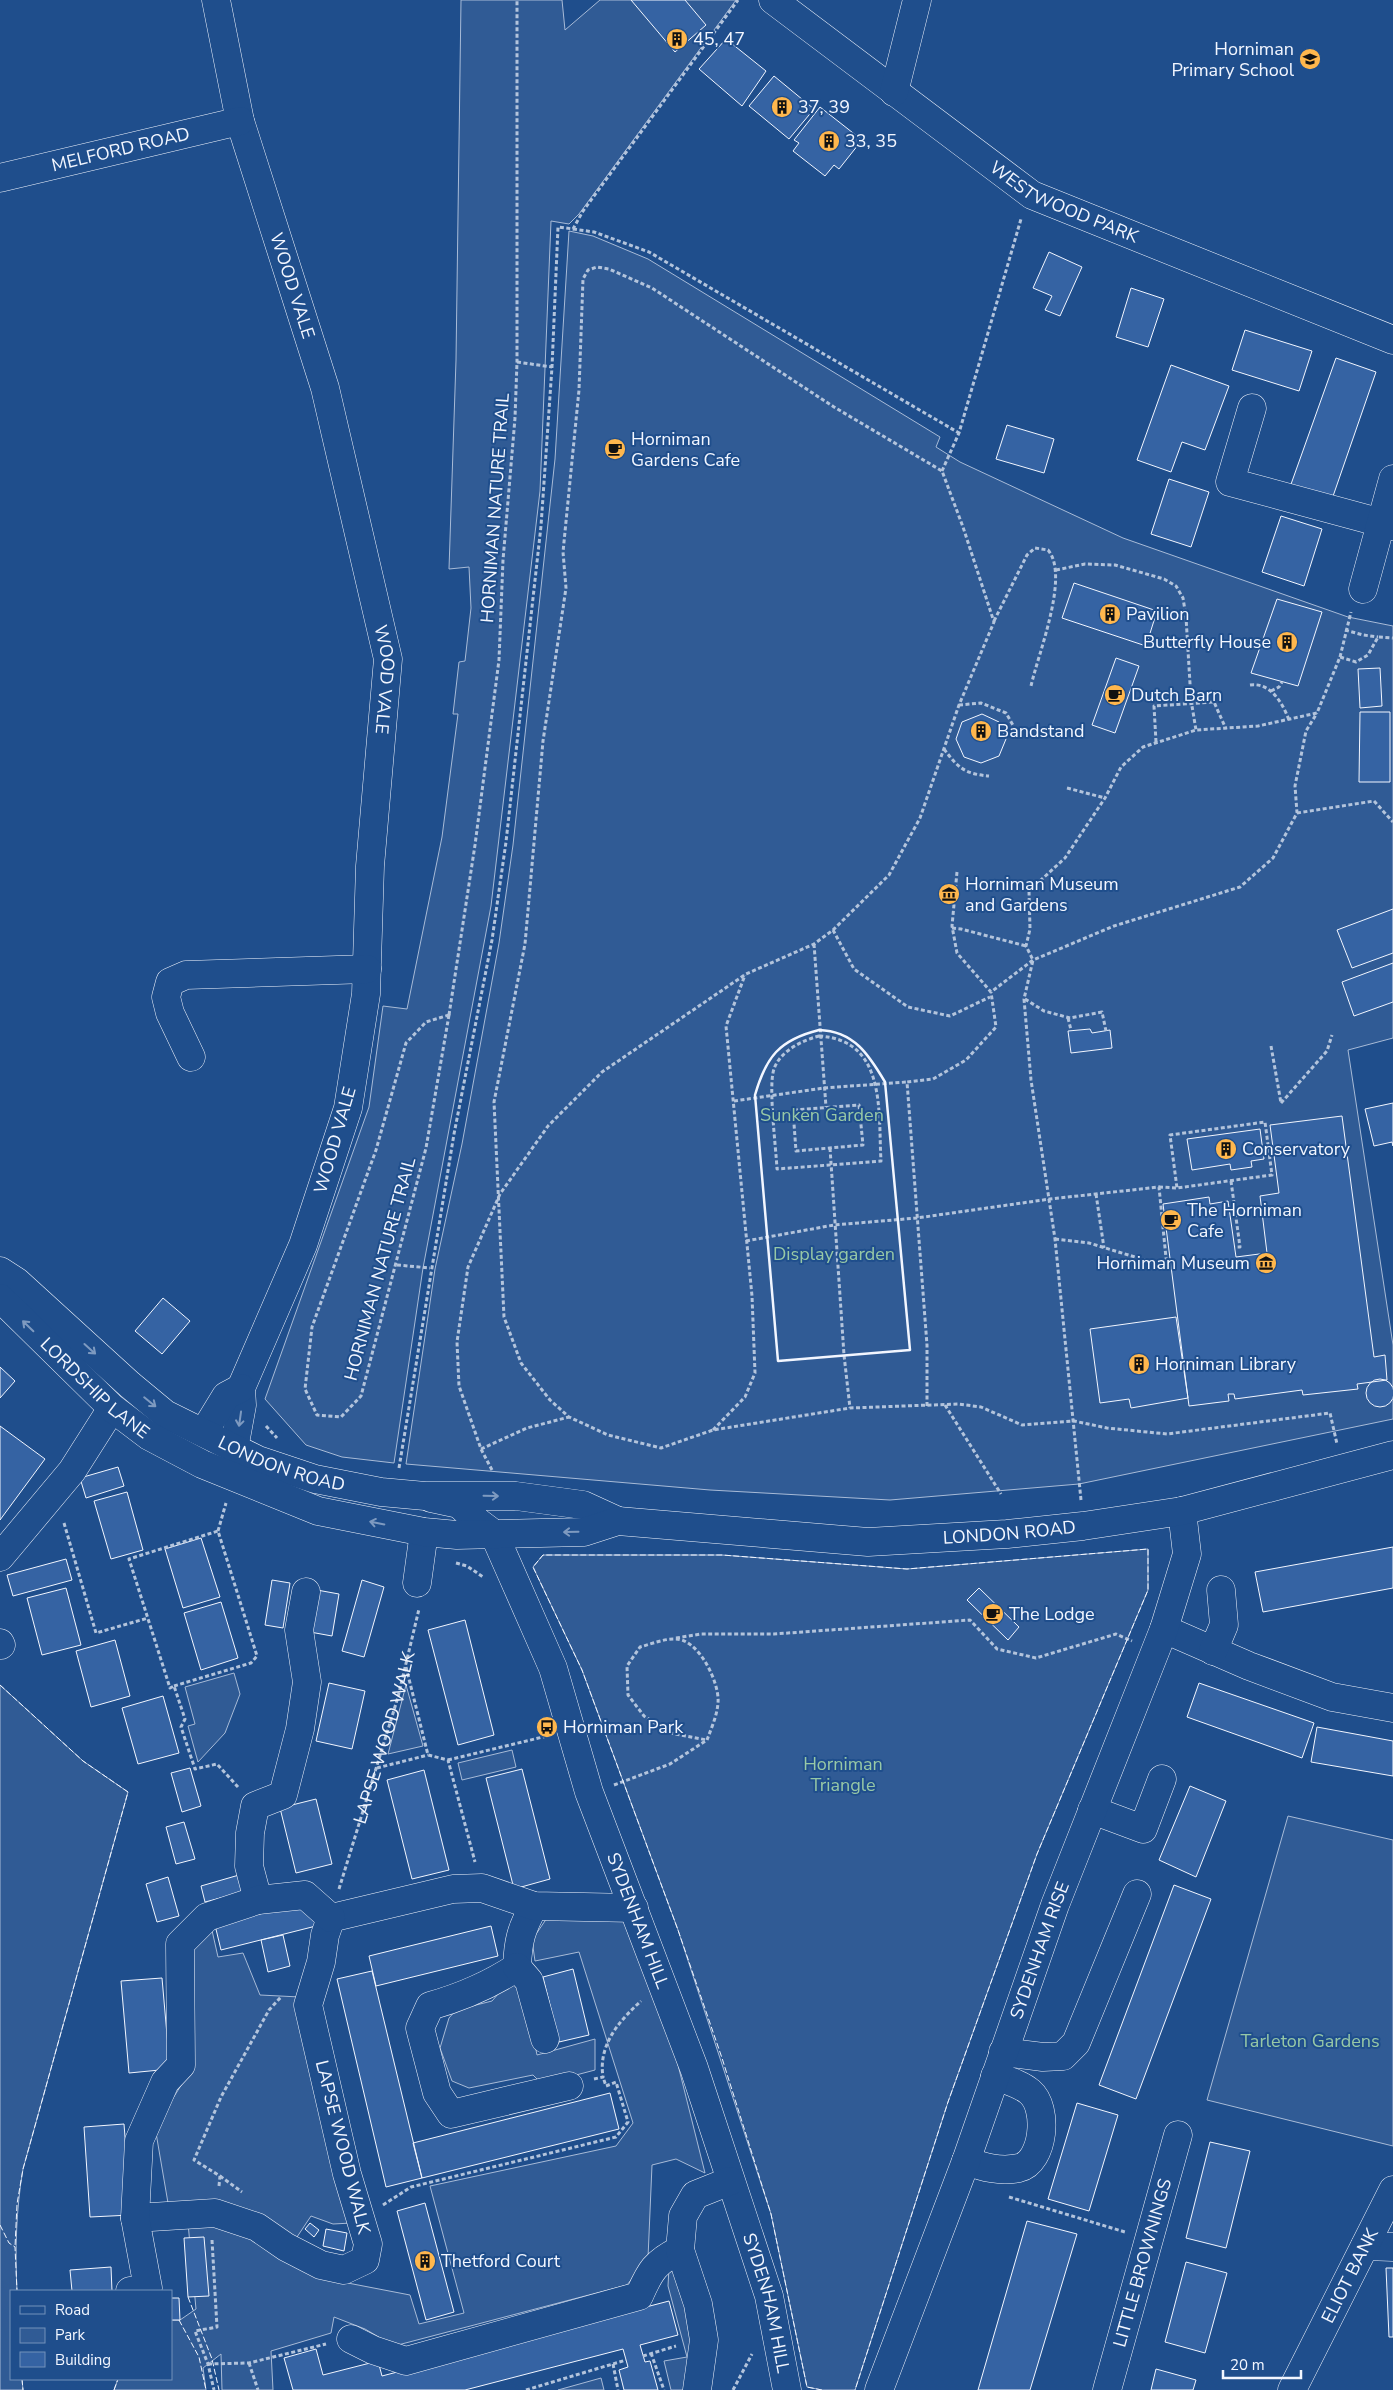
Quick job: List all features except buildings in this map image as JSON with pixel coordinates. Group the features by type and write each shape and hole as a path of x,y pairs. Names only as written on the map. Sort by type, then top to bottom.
{"main road":[{"name":"WOOD VALE","path":"216,0 240,121 325,388 388,659 370,866 366,994 348,1108 303,1245 241,1388 242,1405 234,1449"},
{"name":"WESTWOOD PARK","path":"773,0 1032,196 1393,340"},
{"path":"894,92 917,0"},
{"name":"MELFORD ROAD","path":"0,178 240,121"},
{"path":"1252,408 1230,482 1386,525"},
{"path":"1362,589 1386,525 1393,479"},
{"path":"191,1057 170,1013 166,997 170,982 186,975 367,969"},
{"name":"LONDON ROAD","path":"0,1271 17,1282 130,1385 165,1414 258,1460 315,1479 381,1492 425,1496 516,1496 584,1505 618,1521 868,1542 1007,1534 1083,1526 1182,1510 1393,1455"},
{"name":"LORDSHIP LANE","path":"0,1298 112,1408 149,1436 202,1464"},
{"name":"WOOD VALE","path":"204,1432 226,1396 241,1388"},
{"path":"0,1557 72,1470 112,1408"},
{"name":"LONDON ROAD","path":"202,1464 318,1511 424,1532 457,1535 584,1532 618,1521"},
{"name":"SYDENHAM HILL","path":"425,1496 459,1504 494,1534 554,1668 589,1792 694,2068 769,2296 787,2390"},
{"name":"SYDENHAM RISE","path":"879,2390 966,2161 1055,1905 1160,1639 1187,1554 1182,1510"},
{"path":"419,1592 424,1532"},
{"path":"1213,1651 1224,1626 1221,1590"},
{"path":"258,1900 249,1866 250,1833 255,1806 283,1795 300,1729 306,1682 299,1630 306,1592"},
{"path":"1160,1639 1213,1651 1332,1697 1393,1708"},
{"path":"1092,1810 1143,1829 1162,1779"},
{"path":"136,2290 148,2288 135,2218 139,2141 165,2082 181,2065 180,1944 206,1918 258,1900 305,1895 331,1918 453,1889 482,1888 534,1906 634,1908"},
{"path":"999,2064 1042,2057 1063,2056 1076,2044 1138,1894"},
{"path":"534,1906 523,1924 518,1942 517,1967 529,1981 545,2039"},
{"name":"LAPSE WOOD WALK","path":"135,2218 257,2227 286,2247 321,2265 344,2270 365,2260 368,2244 347,2174 308,2005 321,1962 324,1935 331,1918"},
{"path":"517,1967 495,1982 457,1998 430,2006 420,2028 437,2093 451,2114 569,2086"},
{"path":"966,2161 992,2169 1020,2168 1034,2156 1044,2130 1040,2106 1031,2092 999,2064"},
{"name":"LITTLE BROWNINGS","path":"1107,2390 1178,2136"},
{"path":"697,2390 704,2340 698,2304 680,2250 683,2216 695,2195 730,2181"},
{"name":"ELIOT BANK","path":"1292,2390 1393,2190"},
{"path":"1365,2246 1393,2247"},
{"path":"351,2338 373,2350 406,2360 546,2323 639,2296 648,2276 662,2259 680,2250"}],"path":[{"name":"HORNIMAN NATURE TRAIL","path":"449,1015 426,1022 406,1043 376,1150 312,1327 305,1389 317,1415 341,1417 361,1396 397,1265 426,1148 449,1015 476,846 499,660 503,560 516,418 517,0"},
{"path":"573,228 738,0"},
{"path":"942,471 959,433 1020,222 1032,196"},
{"path":"399,1465 430,1268 492,940 506,842 541,526 552,367 558,228 573,228 594,232 650,252 959,433"},
{"path":"994,622 963,527 942,471 834,407 652,288 609,269 597,267 588,270 583,279 579,390 563,552 566,588 543,741 525,944 494,1102 500,1194 504,1316 521,1363 550,1400 569,1417 608,1435 661,1448 713,1430 850,1408 945,1405 981,1407 1022,1425 1074,1421 1107,1428 1167,1434 1330,1413"},
{"path":"517,362 552,367"},
{"path":"493,1477 493,1471 481,1449 459,1386 457,1342 468,1267 500,1194 548,1126 602,1072 746,974 814,944 833,930 889,875 920,818 959,706 994,622 1027,555 1035,548 1048,550 1052,555 1056,570 1051,612 1031,686"},
{"path":"1056,570 1085,564 1115,565 1164,579 1176,586 1183,598 1186,618 1192,704 1196,730"},
{"path":"734,1101 824,1088 932,1079 966,1060 996,1027 990,997 991,992 1033,960 1114,926 1240,887 1273,858 1297,814 1295,786 1306,731 1317,713 1340,657 1348,617 1362,589"},
{"path":"1345,630 1363,635 1393,638"},
{"path":"1340,657 1356,662 1368,656 1378,637"},
{"path":"1271,691 1279,687 1282,682"},
{"path":"1250,685 1256,684 1271,691 1284,705 1289,720"},
{"path":"1156,742 1154,706 1214,702 1226,729"},
{"path":"959,706 981,703 1006,713 1014,727"},
{"path":"1083,1526 1055,1239 1031,1080 1024,999 1033,960 1026,946 1030,929 1029,891 1065,858 1105,798 1121,767 1143,747 1196,730 1258,726 1317,713"},
{"path":"944,749 958,768 976,775 989,776"},
{"path":"1068,788 1105,798"},
{"path":"1297,814 1374,801 1393,822"},
{"path":"956,872 952,928 957,953 991,992"},
{"path":"952,928 1026,946"},
{"path":"833,930 854,969 908,1007 950,1016 990,997"},
{"path":"814,944 819,1036 826,1108"},
{"path":"713,1430 745,1397 756,1372 752,1296 726,1026 746,974"},
{"path":"1024,999 1044,1011 1068,1018 1102,1012 1106,1031"},
{"path":"1068,1018 1071,1030"},
{"path":"1272,1046 1281,1104 1327,1050 1332,1035"},
{"path":"819,1036 834,1037 853,1045 868,1064 876,1085 881,1161 778,1169 773,1094 774,1069 788,1051 808,1039 819,1036"},
{"path":"907,1082 927,1345 927,1406"},
{"path":"859,1105 862,1145 796,1150 793,1110 826,1108 859,1105"},
{"path":"746,1241 834,1225 918,1218 1050,1199 1159,1187 1177,1188 1272,1175 1264,1122 1170,1135 1177,1188"},
{"path":"830,1148 834,1225 850,1408"},
{"path":"1231,1181 1240,1246 1235,1247"},
{"path":"1055,1239 1089,1242 1169,1268 1159,1187"},
{"path":"1096,1194 1104,1248"},
{"path":"397,1265 430,1268"},
{"path":"945,1405 1001,1494"},
{"path":"481,1449 527,1428 569,1417"},
{"path":"55,1491 96,1633 148,1618"},
{"path":"218,1531 129,1559 170,1688 252,1663 257,1656 218,1531 221,1517"},
{"path":"454,1562 467,1566 482,1576"},
{"name":"LAPSE WOOD WALK","path":"331,1918 405,1667 419,1592"},
{"path":"707,1740 670,1733 644,1716 628,1695 627,1666 640,1646 701,1634 774,1634 970,1620 997,1649 1036,1658 1116,1634 1160,1639"},
{"path":"589,1792 622,1783 670,1764 707,1740 719,1702 713,1679 702,1656 691,1644 676,1638"},
{"path":"405,1667 428,1754"},
{"path":"174,1686 185,1719 181,1726 195,1769 217,1764 255,1806"},
{"path":"376,1768 428,1754 448,1760 571,1730"},
{"path":"448,1760 472,1850"},
{"path":"362,2222 387,2202 412,2187 616,2137 628,2122 616,2082 606,2086 601,2064 613,2030 624,2017 662,1983"},
{"path":"214,2390 208,2364 195,2331 217,2327 213,2223 220,2176 194,2160 225,2089 269,2010 287,1991"},
{"path":"569,2086 603,2077"},
{"path":"1003,2195 1148,2238"},
{"path":"208,2364 249,2363 351,2338"},
{"path":"652,2353 664,2390"},
{"path":"526,2390 535,2389 626,2360"},
{"path":"249,2363 258,2390"},
{"path":"613,2364 618,2390"}],"green space":[{"path":"461,0 562,0 565,30 600,0 736,0 579,214 569,224 551,221 540,491 491,906 423,1268 394,1463 342,1457 306,1445 265,1399 369,1107 383,1006 407,1009 442,837 458,714 453,714 459,662 465,661 471,608 469,567 449,569 456,360"},
{"name":"Horniman Museum and Gardens","path":"569,231 593,236 648,259 940,437 936,447 960,462 1123,538 1348,617 1393,626 1393,1038 1348,1050 1393,1345 1393,1419 1079,1484 890,1500 710,1490 406,1464 435,1269 462,1144 499,943 513,845 555,459"},
{"name":"Horniman Triangle","path":"1148,1549 1148,1590 1037,1854 948,2102 855,2390 822,2390 807,2387 771,2214 678,1930 582,1670 533,1567 543,1555 722,1555 907,1569"},
{"path":"234,1673 240,1694 225,1733 198,1762 188,1726 195,1724 185,1687"},
{"path":"0,1685 83,1761 128,1792 23,2169 17,2230 17,2290 10,2290 10,2380 22,2380 23,2390 0,2390"},
{"path":"406,1685 423,1746 388,1754"},
{"path":"512,1750 516,1767 462,1780 458,1763"},
{"name":"Tarleton Gardens","path":"1288,1816 1393,1840 1393,2146 1207,2100"},
{"path":"624,1916 676,2057 705,2173 676,2159 652,2165 648,2258 627,2285 394,2346 365,2329 334,2317 331,2333 271,2351 273,2390 222,2390 221,2354 203,2368 206,2390 114,2390 118,2380 172,2380 172,2320 180,2320 196,2309 188,2223 218,2222 327,2279 410,2295 419,2324 464,2313 430,2186 616,2146 633,2123 579,1952 535,1961 532,1940 547,1918"},
{"path":"211,1926 218,1957 243,1953 260,1995 300,1997 352,2223 333,2224 311,2216 295,2240 168,2203 155,2127 190,2071 171,1963"},
{"path":"523,1983 537,2055 595,2039 595,2070 542,2084 533,2075 469,2088 452,2081 440,2048 449,2018 456,2010 492,2001 505,1986"},
{"path":"674,2263 694,2318 690,2390 671,2390 664,2361 687,2357 668,2286 669,2267"},
{"path":"601,2378 604,2390 558,2390"}],"fence":[{"path":"822,2390 807,2387 771,2214 722,2058 678,1930 582,1670 533,1567 543,1555 722,1555 907,1569 1148,1549 1148,1590 1037,1854 948,2102 855,2390"},
{"path":"0,1685 83,1761 128,1792 23,2169 17,2204 15,2247"},
{"path":"0,2225 9,2243 15,2247 17,2290"},
{"path":"188,2297 212,2359 219,2390"},
{"path":"179,2320 199,2357 206,2390"},
{"path":"22,2380 23,2390"},
{"path":"114,2390 118,2380"}],"wall":[{"path":"819,1030 831,1031 842,1035 859,1046 885,1082 910,1350 778,1361 755,1095 764,1070 776,1052 794,1039 819,1030"}],"place":[{"name":"45, 47","path":"677,39"},
{"name":"Horniman Primary School","path":"1310,59"},
{"name":"37, 39","path":"782,107"},
{"name":"33, 35","path":"829,141"},
{"name":"Horniman Gardens Cafe","path":"615,449"},
{"name":"Pavilion","path":"1110,614"},
{"name":"Butterfly House","path":"1287,642"},
{"name":"Dutch Barn","path":"1115,695"},
{"name":"Bandstand","path":"981,731"},
{"name":"Horniman Museum and Gardens","path":"949,894"},
{"name":"Conservatory","path":"1226,1149"},
{"name":"The Horniman Cafe","path":"1171,1220"},
{"name":"Horniman Museum","path":"1266,1263"},
{"name":"Horniman Library","path":"1139,1364"},
{"name":"The Lodge","path":"993,1614"},
{"name":"Horniman Park","path":"547,1727"},
{"name":"Thetford Court","path":"425,2261"}],"park label":[{"name":"Sunken Garden","path":"822,1115"},
{"name":"Display garden","path":"834,1254"}]}
